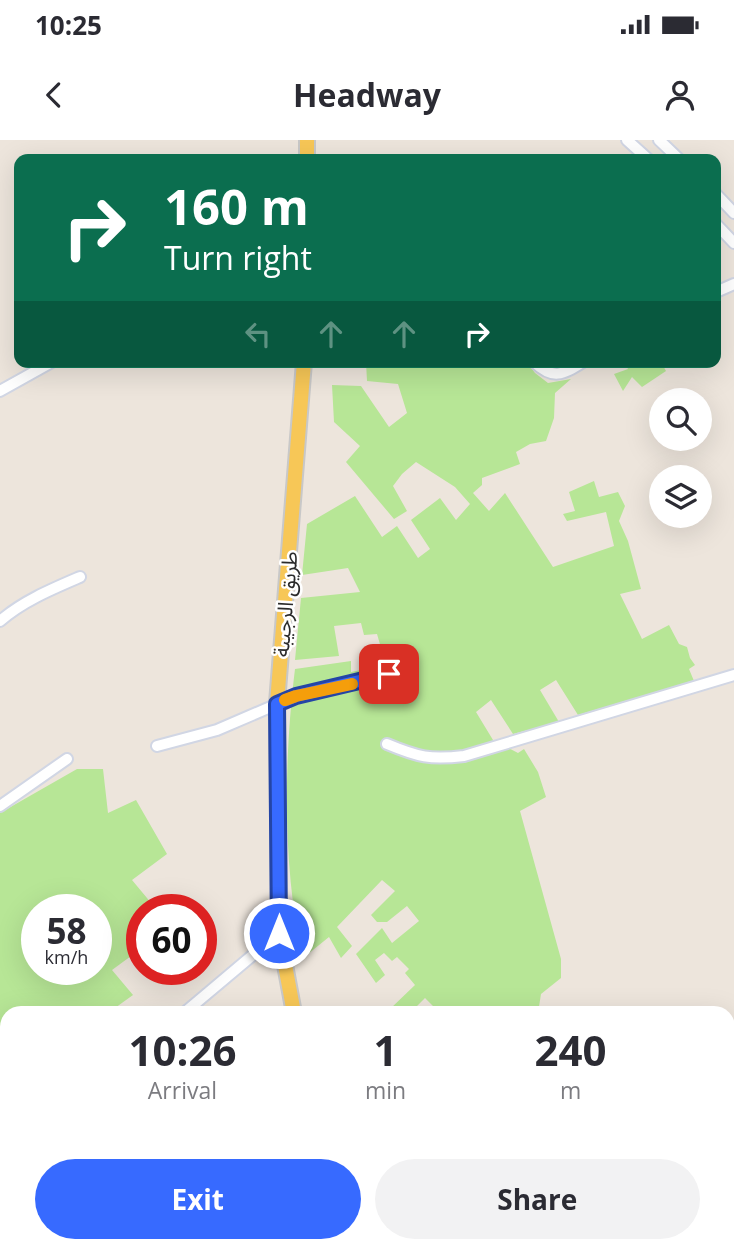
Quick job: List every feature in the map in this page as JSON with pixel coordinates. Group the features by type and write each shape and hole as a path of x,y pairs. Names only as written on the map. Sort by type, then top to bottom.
{"main road":[{"name":"طريق الرجيبة","path":"293,1006 279,933 277,704 304,368"}],"street":[{"path":"627,140 642,154"},
{"path":"659,140 672,154"},
{"path":"721,199 734,213"},
{"path":"721,229 734,243"},
{"path":"0,391 41,368"},
{"path":"540,368 545,373 559,374 571,368"},
{"path":"0,621 40,594 80,576"},
{"path":"157,747 217,730 296,696 389,674"},
{"path":"387,744 413,755 434,759 464,756 734,675"},
{"path":"0,806 67,759"},
{"path":"192,1006 279,933"}],"green space":[{"path":"366,368 531,368 548,383 571,379 555,393 554,418 546,441 530,444 516,452 520,464 482,478 482,485 473,493 489,511 505,493 553,567 614,546 606,512 567,521 563,514 575,511 569,492 594,481 599,497 618,492 625,506 619,521 628,541 641,589 620,594 642,639 669,625 679,644 687,647 695,665 689,669 694,681 578,715 556,680 540,690 559,722 513,734 491,700 476,712 493,740 518,753 524,749 538,772 546,797 520,811 561,959 561,978 541,994 539,1006 433,1006 425,998 417,1006 393,1006 415,985 405,973 409,969 397,957 392,961 384,953 375,960 385,975 376,983 356,954 382,928 392,943 419,921 407,906 387,922 377,922 371,915 395,891 382,880 337,927 352,946 341,958 329,937 303,958 296,924 288,851 287,776 295,669 351,661 351,672 386,665 377,634 364,635 361,623 334,626 339,656 295,660 301,598 360,592 348,568 302,575 307,524 355,496 382,537 397,526 418,558 430,549 411,520 440,498 456,520 470,504 455,487 416,462 393,486 407,511 394,519 346,462 360,446 334,422 332,385 361,386 389,427 407,413 398,384 367,381"},
{"path":"664,368 666,371 642,387 632,377 623,391 614,374 628,369"},
{"path":"77,769 103,769 108,813 136,800 167,854 132,880 144,894 126,894 126,960 112,970 133,995 118,1006 0,1006 0,813"}],"slow traffic":[{"path":"285,700 352,684"}],"route":[{"path":"279,933 277,704 296,696 389,674"}]}
